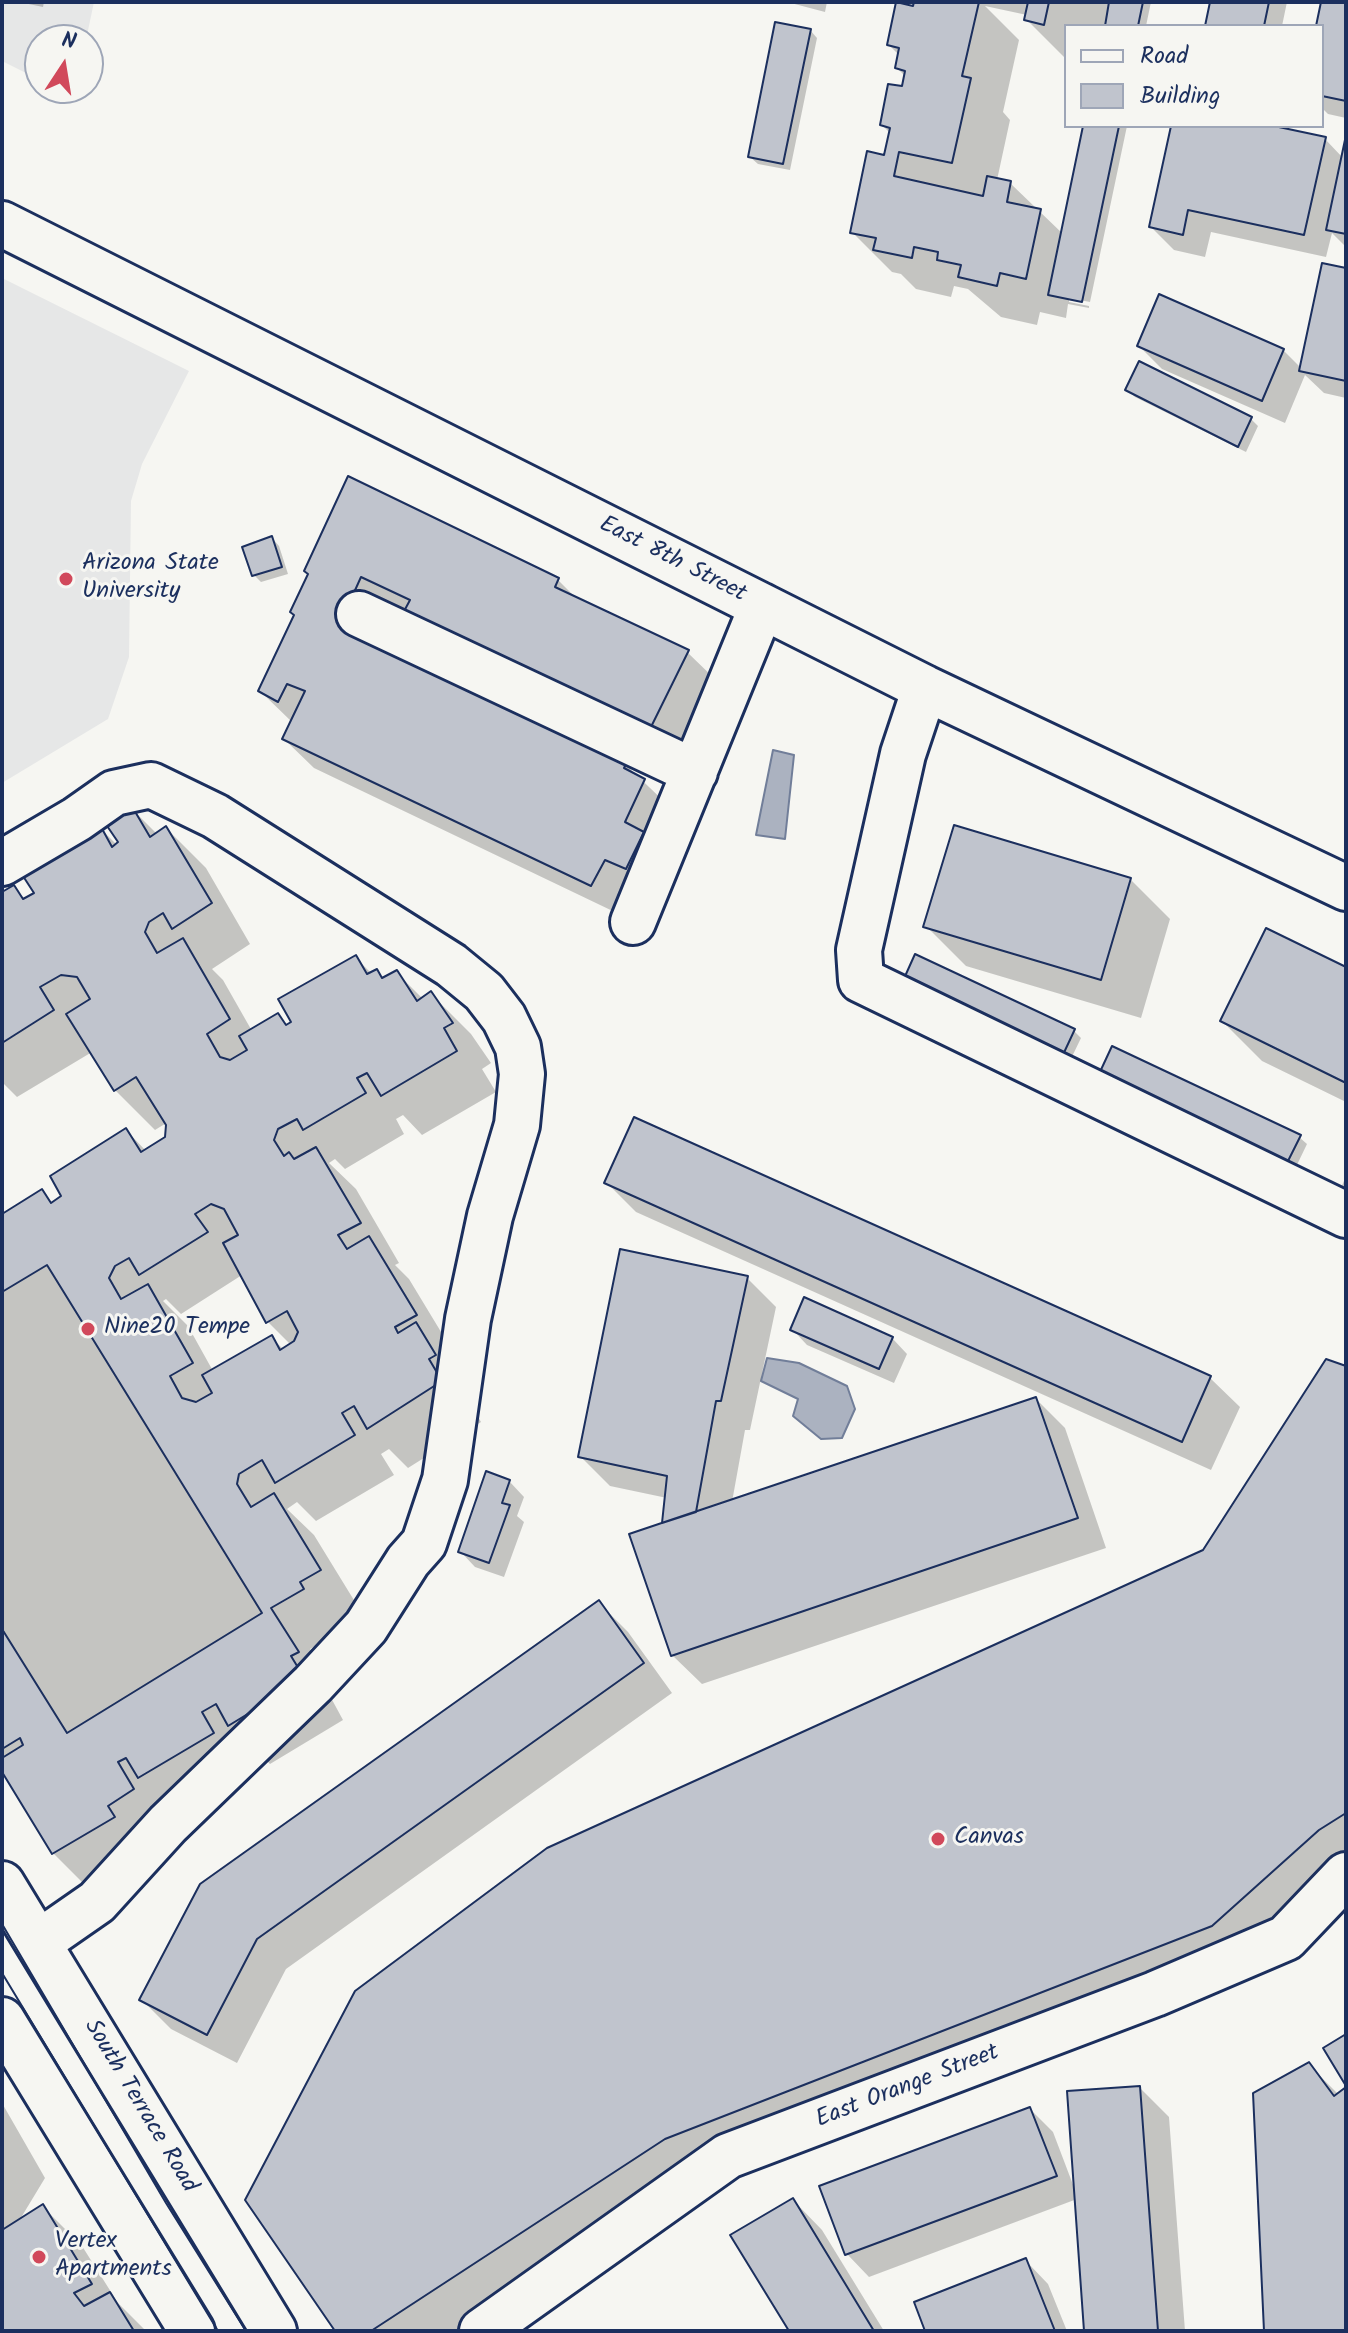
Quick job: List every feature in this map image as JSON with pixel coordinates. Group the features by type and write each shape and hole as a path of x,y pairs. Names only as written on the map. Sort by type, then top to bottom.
{"street":[{"name":"East 8th Street","path":"2,224 925,688 1346,888"},
{"path":"633,922 762,606"},
{"path":"359,614 695,772"},
{"path":"925,688 903,754 859,950 861,980 1346,1215"},
{"path":"2,863 77,819 114,793 151,785 215,816 451,965 484,992 504,1018 518,1047 522,1074 517,1125 490,1216 468,1319 445,1480 424,1543 408,1561 366,1627 313,1684 168,1824 97,1902 38,1943"},
{"name":"East Orange Street","path":"482,2331 728,2156 1155,1994 1286,1938 1346,1875"},
{"name":"South Terrace Road","path":"2,1884 274,2331"},
{"path":"2,2020 192,2331"}],"shaded area":[{"path":"2,2 94,2 89,24 24,24 24,72 2,61"},
{"name":"Arizona State University","path":"2,278 189,371 142,464 131,501 129,657 108,719 2,783"},
{"path":"773,750 794,755 785,839 756,835"},
{"path":"767,1358 799,1363 847,1386 855,1409 842,1438 821,1439 793,1416 798,1399 761,1381"}],"building":[{"path":"896,2 913,6 914,2 979,2 962,76 971,78 952,163 899,152 894,176 983,196 987,176 1011,181 1007,202 1041,209 1026,279 1000,273 997,286 958,277 961,265 937,260 938,252 914,247 912,258 873,250 876,238 850,233 867,151 884,155 890,128 880,125 888,84 902,86 905,71 895,68 899,48 887,45"},
{"path":"1028,2 1049,2 1044,25 1024,20"},
{"path":"1109,2 1143,2 1138,24 1105,24"},
{"path":"1210,2 1269,2 1264,24 1205,24"},
{"path":"1321,2 1346,2 1346,101 1324,96 1324,24 1316,24"},
{"path":"775,22 811,29 783,164 748,157"},
{"path":"1083,128 1119,128 1082,302 1048,295"},
{"path":"1171,128 1283,128 1326,137 1304,235 1188,210 1183,235 1149,227"},
{"path":"1346,135 1346,234 1326,230"},
{"path":"1322,263 1346,268 1346,381 1299,371"},
{"path":"1159,294 1284,349 1262,401 1137,346"},
{"path":"1139,361 1252,417 1238,447 1125,390"},
{"path":"348,476 559,578 555,587 689,650 649,731 402,615 410,600 361,577 343,617 627,762 624,768 645,779 625,822 644,832 626,869 605,860 591,886 282,739 305,691 287,684 278,702 258,691 294,615 290,612 308,574 304,571"},
{"path":"272,536 282,567 252,576 242,547"},
{"name":"Nine20 Tempe","path":"130,803 150,837 166,826 212,903 172,929 163,913 149,922 145,932 157,953 183,938 230,1019 207,1034 220,1057 230,1060 247,1050 239,1036 278,1013 286,1025 291,1022 278,999 356,955 367,974 377,969 382,978 397,970 417,1001 431,991 453,1023 444,1028 457,1051 381,1096 367,1073 357,1078 366,1093 303,1130 297,1119 278,1129 274,1140 284,1156 289,1152 294,1159 316,1147 361,1223 338,1235 347,1249 369,1236 417,1315 395,1327 398,1333 416,1322 436,1355 429,1359 442,1381 367,1429 354,1406 342,1413 355,1435 275,1483 262,1460 239,1474 237,1484 251,1507 274,1493 321,1570 300,1582 304,1589 271,1608 299,1652 291,1656 305,1679 228,1726 216,1704 202,1712 214,1733 138,1778 126,1758 118,1762 134,1789 108,1806 115,1817 52,1854 2,1772 2,1758 23,1745 20,1738 2,1749 2,1214 42,1189 51,1203 61,1196 50,1176 126,1128 141,1152 165,1137 166,1125 136,1077 114,1091 66,1014 90,999 77,977 61,975 40,987 54,1010 2,1043 2,892 14,885 23,899 34,893 21,873 100,825 112,847 118,842 103,820","holes":["211,1204 224,1209 238,1235 223,1243 266,1323 287,1311 298,1332 294,1341 280,1350 272,1335 202,1375 212,1393 196,1402 182,1398 170,1376 193,1363 148,1284 121,1299 109,1278 115,1266 129,1258 139,1275 208,1232 195,1214"]},
{"path":"954,825 1131,878 1101,980 923,927"},
{"path":"1266,928 1346,967 1346,1083 1220,1021"},
{"path":"915,954 1075,1029 1061,1059 902,983"},
{"path":"1112,1046 1301,1135 1287,1163 1099,1074"},
{"path":"634,1117 1211,1376 1182,1442 604,1183"},
{"path":"620,1249 748,1276 721,1401 716,1401 696,1512 662,1523 667,1476 578,1457"},
{"path":"47,1265 262,1613 67,1733 2,1629 2,1292"},
{"path":"804,1297 893,1337 879,1369 790,1330"},
{"name":"Canvas","path":"1326,1359 1346,1366 1346,1813 1319,1830 1212,1926 665,2139 371,2331 335,2331 245,2200 355,1991 547,1848 1203,1550"},
{"path":"1036,1397 1078,1518 671,1656 629,1534"},
{"path":"486,1471 510,1480 502,1503 510,1505 489,1563 458,1552"},
{"path":"599,1600 644,1663 257,1939 207,2035 139,2000 200,1884"},
{"path":"1346,2034 1346,2086 1323,2048"},
{"path":"1309,2062 1334,2096 1346,2087 1346,2331 1264,2331 1253,2093"},
{"path":"1140,2086 1158,2331 1084,2331 1067,2091"},
{"path":"1030,2107 1057,2176 845,2255 819,2186"},
{"path":"793,2198 874,2331 789,2331 730,2235"},
{"name":"Vertex Apartments","path":"43,2204 92,2284 74,2293 84,2306 110,2292 134,2331 2,2331 2,2230"},
{"path":"1026,2258 1055,2331 925,2331 914,2302"}],"tram line":[{"path":"2,1924 166,2203 246,2331"},
{"path":"2,1973 218,2331"}],"place":[{"name":"Arizona State University","path":"66,579"},
{"name":"Nine20 Tempe","path":"88,1329"},
{"name":"Canvas","path":"938,1839"},
{"name":"Vertex Apartments","path":"39,2257"}]}
